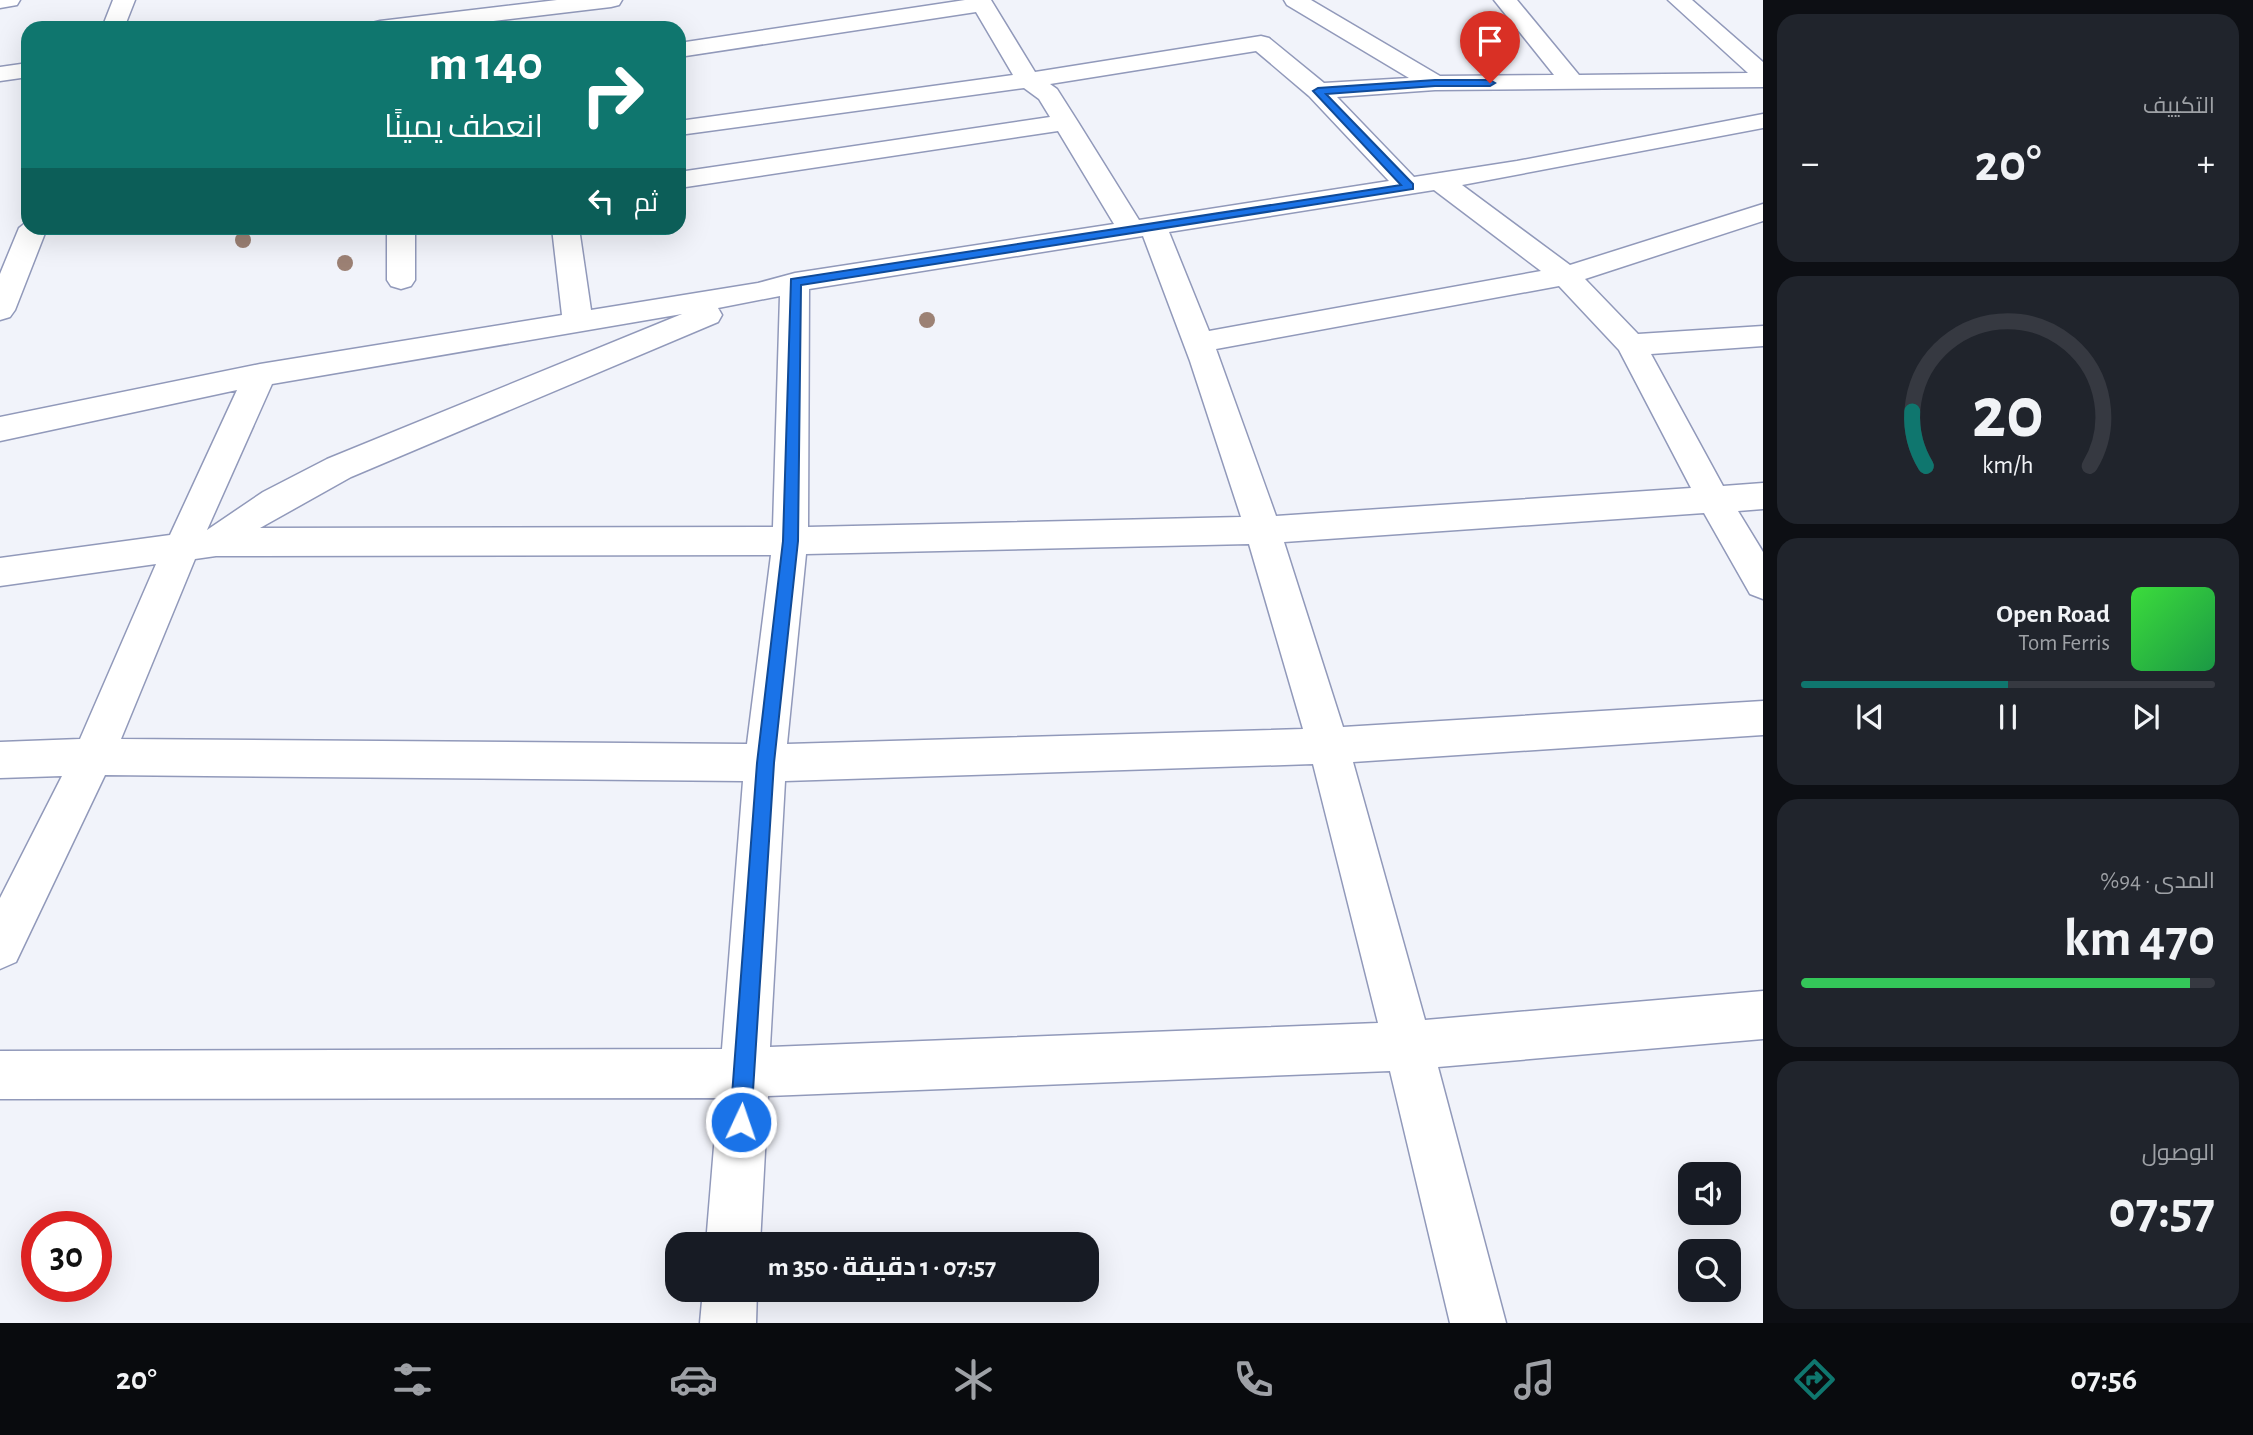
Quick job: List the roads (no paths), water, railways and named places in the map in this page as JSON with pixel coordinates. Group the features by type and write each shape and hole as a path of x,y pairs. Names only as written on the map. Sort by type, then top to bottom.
{"street":[{"path":"0,1 9,0"},
{"path":"116,21 124,0"},
{"path":"396,21 404,0"},
{"path":"454,21 545,12 611,0"},
{"path":"1505,0 1573,83"},
{"path":"1679,0 1763,74"},
{"path":"686,49 981,2 1042,83 1066,122 1143,230 1201,342 1264,530 1329,746 1478,1323"},
{"path":"686,127 1042,83 1261,43 1297,2 1435,83"},
{"path":"1261,43 1318,91 1409,187"},
{"path":"1040,55 1042,83"},
{"path":"0,74 21,71"},
{"path":"1318,91 1435,83 1763,80"},
{"path":"0,429 260,375 778,287 1517,169 1763,121"},
{"path":"686,179 1066,122"},
{"path":"1438,180 1566,276 1631,345 1714,500 1763,584"},
{"path":"1201,342 1566,276 1763,212"},
{"path":"0,310 30,235"},
{"path":"401,235 401,280"},
{"path":"566,235 578,322"},
{"path":"734,1232 765,763 790,541 778,287"},
{"path":"199,544 282,496 355,460 778,287"},
{"path":"1631,345 1763,336"},
{"path":"0,946 199,544 260,375"},
{"path":"0,572 199,544 790,541 1264,530 1763,496"},
{"path":"0,760 93,757 765,763 1329,746 1763,718"},
{"path":"0,1075 744,1073 1408,1046 1763,1015"},
{"path":"728,1323 729,1302"}]}
